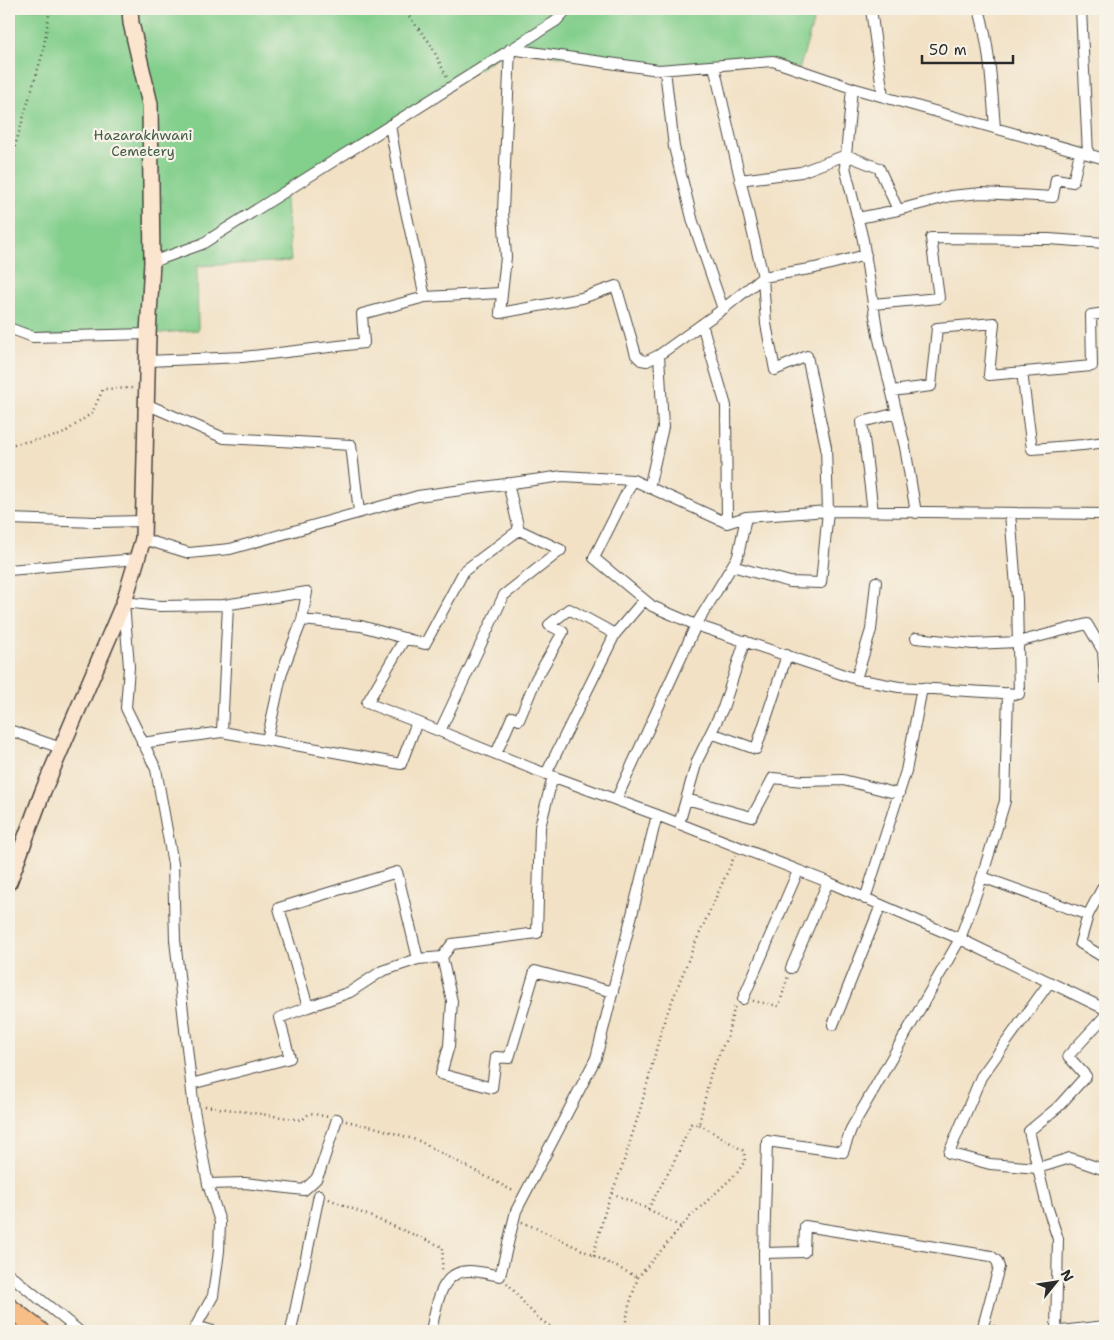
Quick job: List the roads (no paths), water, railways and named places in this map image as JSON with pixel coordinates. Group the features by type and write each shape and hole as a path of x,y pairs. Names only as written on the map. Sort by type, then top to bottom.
{"highway":[{"path":"9,1307 40,1331"}],"main road":[{"path":"9,882 61,748 124,602 143,539 146,387 152,262 150,104 131,23 130,9"}],"street":[{"path":"152,262 202,244 556,21 567,9"},
{"path":"871,9 883,96"},
{"path":"979,9 984,24 995,128"},
{"path":"858,218 898,210 950,196 982,193 1053,197 1056,179 1073,182 1084,153 1082,9"},
{"path":"510,49 659,70 773,61 852,88 1105,159"},
{"path":"510,49 503,211 506,257 500,313 582,298 616,286 636,355 640,360 647,361 659,355 723,309 763,277 815,268 866,255"},
{"path":"714,66 763,277 766,324 775,370 807,356 826,447 828,511 820,583 790,582 732,566"},
{"path":"665,70 674,147 693,222 723,309"},
{"path":"852,88 845,167 866,255 878,335 905,448 916,513"},
{"path":"390,125 402,194 425,297"},
{"path":"740,180 801,172 846,155 879,168 898,210"},
{"path":"874,304 939,298 931,238 1049,239 1105,243"},
{"path":"147,361 243,357 364,343 362,314 425,297 501,293"},
{"path":"892,391 931,386 937,328 994,323 989,375 1092,366 1091,315 1105,313"},
{"path":"702,324 726,406 727,523"},
{"path":"9,328 33,337 148,334"},
{"path":"649,488 664,427 659,355"},
{"path":"1022,372 1032,449 1105,442"},
{"path":"146,404 224,438 351,445 359,512"},
{"path":"873,512 862,422 897,413"},
{"path":"143,539 189,553 230,549 418,496 562,476 633,480 727,523 746,517 828,511 1105,514"},
{"path":"633,480 594,558 644,600 652,606 696,625 856,679 899,687 1019,694 1017,599 1010,513"},
{"path":"508,483 519,530"},
{"path":"616,800 696,625 738,556 746,517"},
{"path":"9,519 86,522 144,521"},
{"path":"302,620 361,626 426,644 464,572 519,530"},
{"path":"440,731 504,595 561,550 519,530"},
{"path":"9,570 137,559"},
{"path":"856,679 870,630 876,582"},
{"path":"213,1331 196,1329 213,1296 219,1251 220,1222 208,1184 193,1105 176,940 173,864 156,769 126,708 129,668 124,602 160,606 228,605 307,592 302,620 282,672 267,740"},
{"path":"612,992 535,972 509,1058 496,1057 492,1088 441,1074 449,1046 452,1001 442,958 452,944 537,933 540,826 550,775 615,634 644,600"},
{"path":"222,732 228,605"},
{"path":"496,754 512,717 519,720 536,679 563,632 550,625 569,609 615,634"},
{"path":"916,638 973,644 1018,642 1087,624 1102,651 1105,679"},
{"path":"405,638 367,703 828,882 960,939 1105,1009"},
{"path":"679,824 697,761 723,708 746,641"},
{"path":"711,732 756,749 787,655"},
{"path":"865,898 906,771 922,688"},
{"path":"765,1331 764,1253 767,1140 843,1152 851,1129 960,939 982,877 1005,801 1008,693"},
{"path":"142,743 222,732 401,764 416,722"},
{"path":"9,730 61,748"},
{"path":"686,799 752,817 773,778 802,781 843,780 899,794"},
{"path":"431,1331 442,1290 449,1279 468,1271 500,1276 516,1211 596,1058 657,815"},
{"path":"743,999 798,871"},
{"path":"308,1007 279,908 397,872 418,959"},
{"path":"982,877 1088,915"},
{"path":"791,968 828,882"},
{"path":"1105,883 1088,915 1080,943 1105,958"},
{"path":"832,1025 881,906"},
{"path":"191,1084 290,1058 279,1018 350,992 382,972 418,959 442,958"},
{"path":"1050,983 981,1077 949,1153 990,1164 1038,1168 1070,1158 1105,1170"},
{"path":"1056,1331 1058,1239 1029,1131 1058,1107 1086,1076 1068,1056 1105,1016"},
{"path":"208,1184 245,1183 304,1190 316,1179 320,1171 337,1119"},
{"path":"291,1331 319,1195"},
{"path":"764,1253 804,1252 805,1226 991,1256 997,1261 999,1267 982,1330"},
{"path":"9,1274 79,1331"},
{"path":"1061,1331 1105,1326"},
{"path":"964,1331 993,1331"}],"park label":[{"name":"Hazarakhwani Cemetery","path":"143,144"}]}
